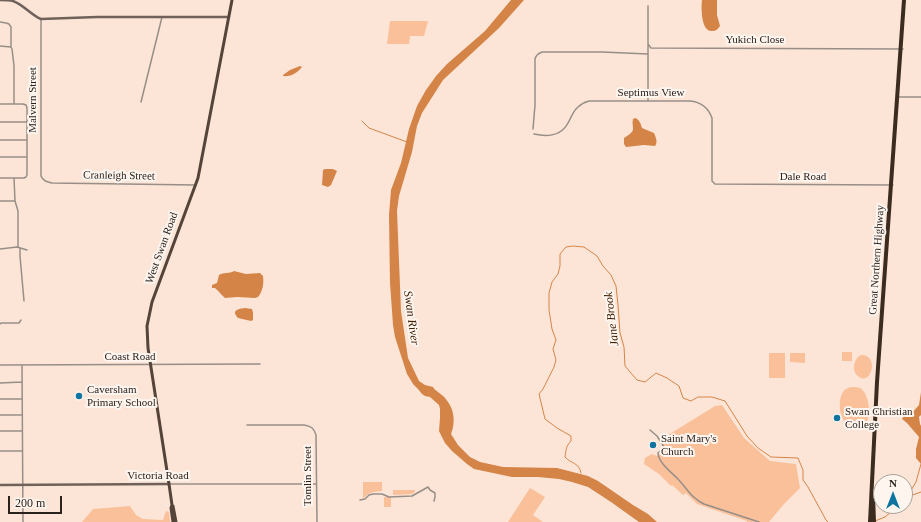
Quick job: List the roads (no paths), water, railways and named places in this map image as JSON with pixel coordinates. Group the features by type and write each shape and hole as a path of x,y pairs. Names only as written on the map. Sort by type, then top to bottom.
{"highway":[{"name":"Great Northern Highway","path":"872,521 875,452 905,0"}],"main road":[{"name":"West Swan Road","path":"176,522 150,365 147,342 147,326 152,302 196,185 232,0"},
{"name":"West Swan Road","path":"172,505 173,522"}],"street":[{"path":"0,0 9,0 19,4 41,19 75,17 229,17"},
{"path":"648,6 648,101"},
{"path":"142,102 162,17"},
{"name":"Malvern Street","path":"41,19 42,179 44,180"},
{"path":"0,22 6,22 10,27 14,66 14,104"},
{"name":"Yukich Close","path":"648,44 651,48 902,49"},
{"path":"0,46 11,47"},
{"path":"533,129 535,105 535,59 536,56 542,52 648,54"},
{"path":"898,97 921,97"},
{"name":"Septimus View","path":"534,134 554,135 560,132 567,125 579,105 589,101 697,102 707,108 710,113 712,123 712,182"},
{"path":"0,104 23,104 26,105 27,108 27,175 24,178 0,178"},
{"path":"0,122 27,122"},
{"path":"0,140 27,140"},
{"path":"0,157 27,157"},
{"path":"14,178 15,200 18,211 19,247 24,301"},
{"name":"Cranleigh Street","path":"44,180 55,183 196,185"},
{"name":"Dale Road","path":"712,182 715,184 724,185 892,185"},
{"path":"0,201 15,200"},
{"path":"0,249 19,247 27,250"},
{"path":"0,324 19,322 21,320"},
{"name":"Coast Road","path":"0,365 260,364"},
{"path":"22,365 23,522"},
{"path":"0,382 22,382"},
{"path":"0,399 22,399"},
{"path":"0,415 22,415"},
{"name":"Tomlin Street","path":"247,425 304,425 310,426 315,430 316,522"},
{"path":"650,430 657,436 664,447 659,452 659,458 697,500 704,504 758,522"},
{"path":"0,431 22,431"},
{"path":"0,451 22,451"},
{"name":"Victoria Road","path":"0,485 316,484"},
{"path":"360,500 373,494 382,494 389,497 412,496 428,487 435,493 434,502"}],"waterway":[{"path":"362,121 369,128 407,142"},
{"name":"Jane Brook","path":"581,473 577,465 565,457 567,446 571,441 571,436 545,419 539,394 543,389 556,360 553,349 556,340 552,329 549,310 549,293 552,282 558,274 560,254 566,247 573,246 584,247 597,256 611,275 616,286 620,333 624,347 625,366 637,380 645,382 656,373 679,386 683,398 691,401 698,397 712,397 725,401 747,436 758,448 771,457 798,458 803,470 803,480 828,522"},
{"path":"913,487 921,464"},
{"name":"Jane Brook","path":"913,495 921,492"},
{"name":"Jane Brook","path":"875,521 889,514"}],"place":[{"name":"Caversham Primary School","path":"79,396"},
{"name":"Swan Christian College","path":"837,418"},
{"name":"Saint Mary's Church","path":"653,445"}],"water label":[{"name":"Swan River","path":"411,318"}]}
